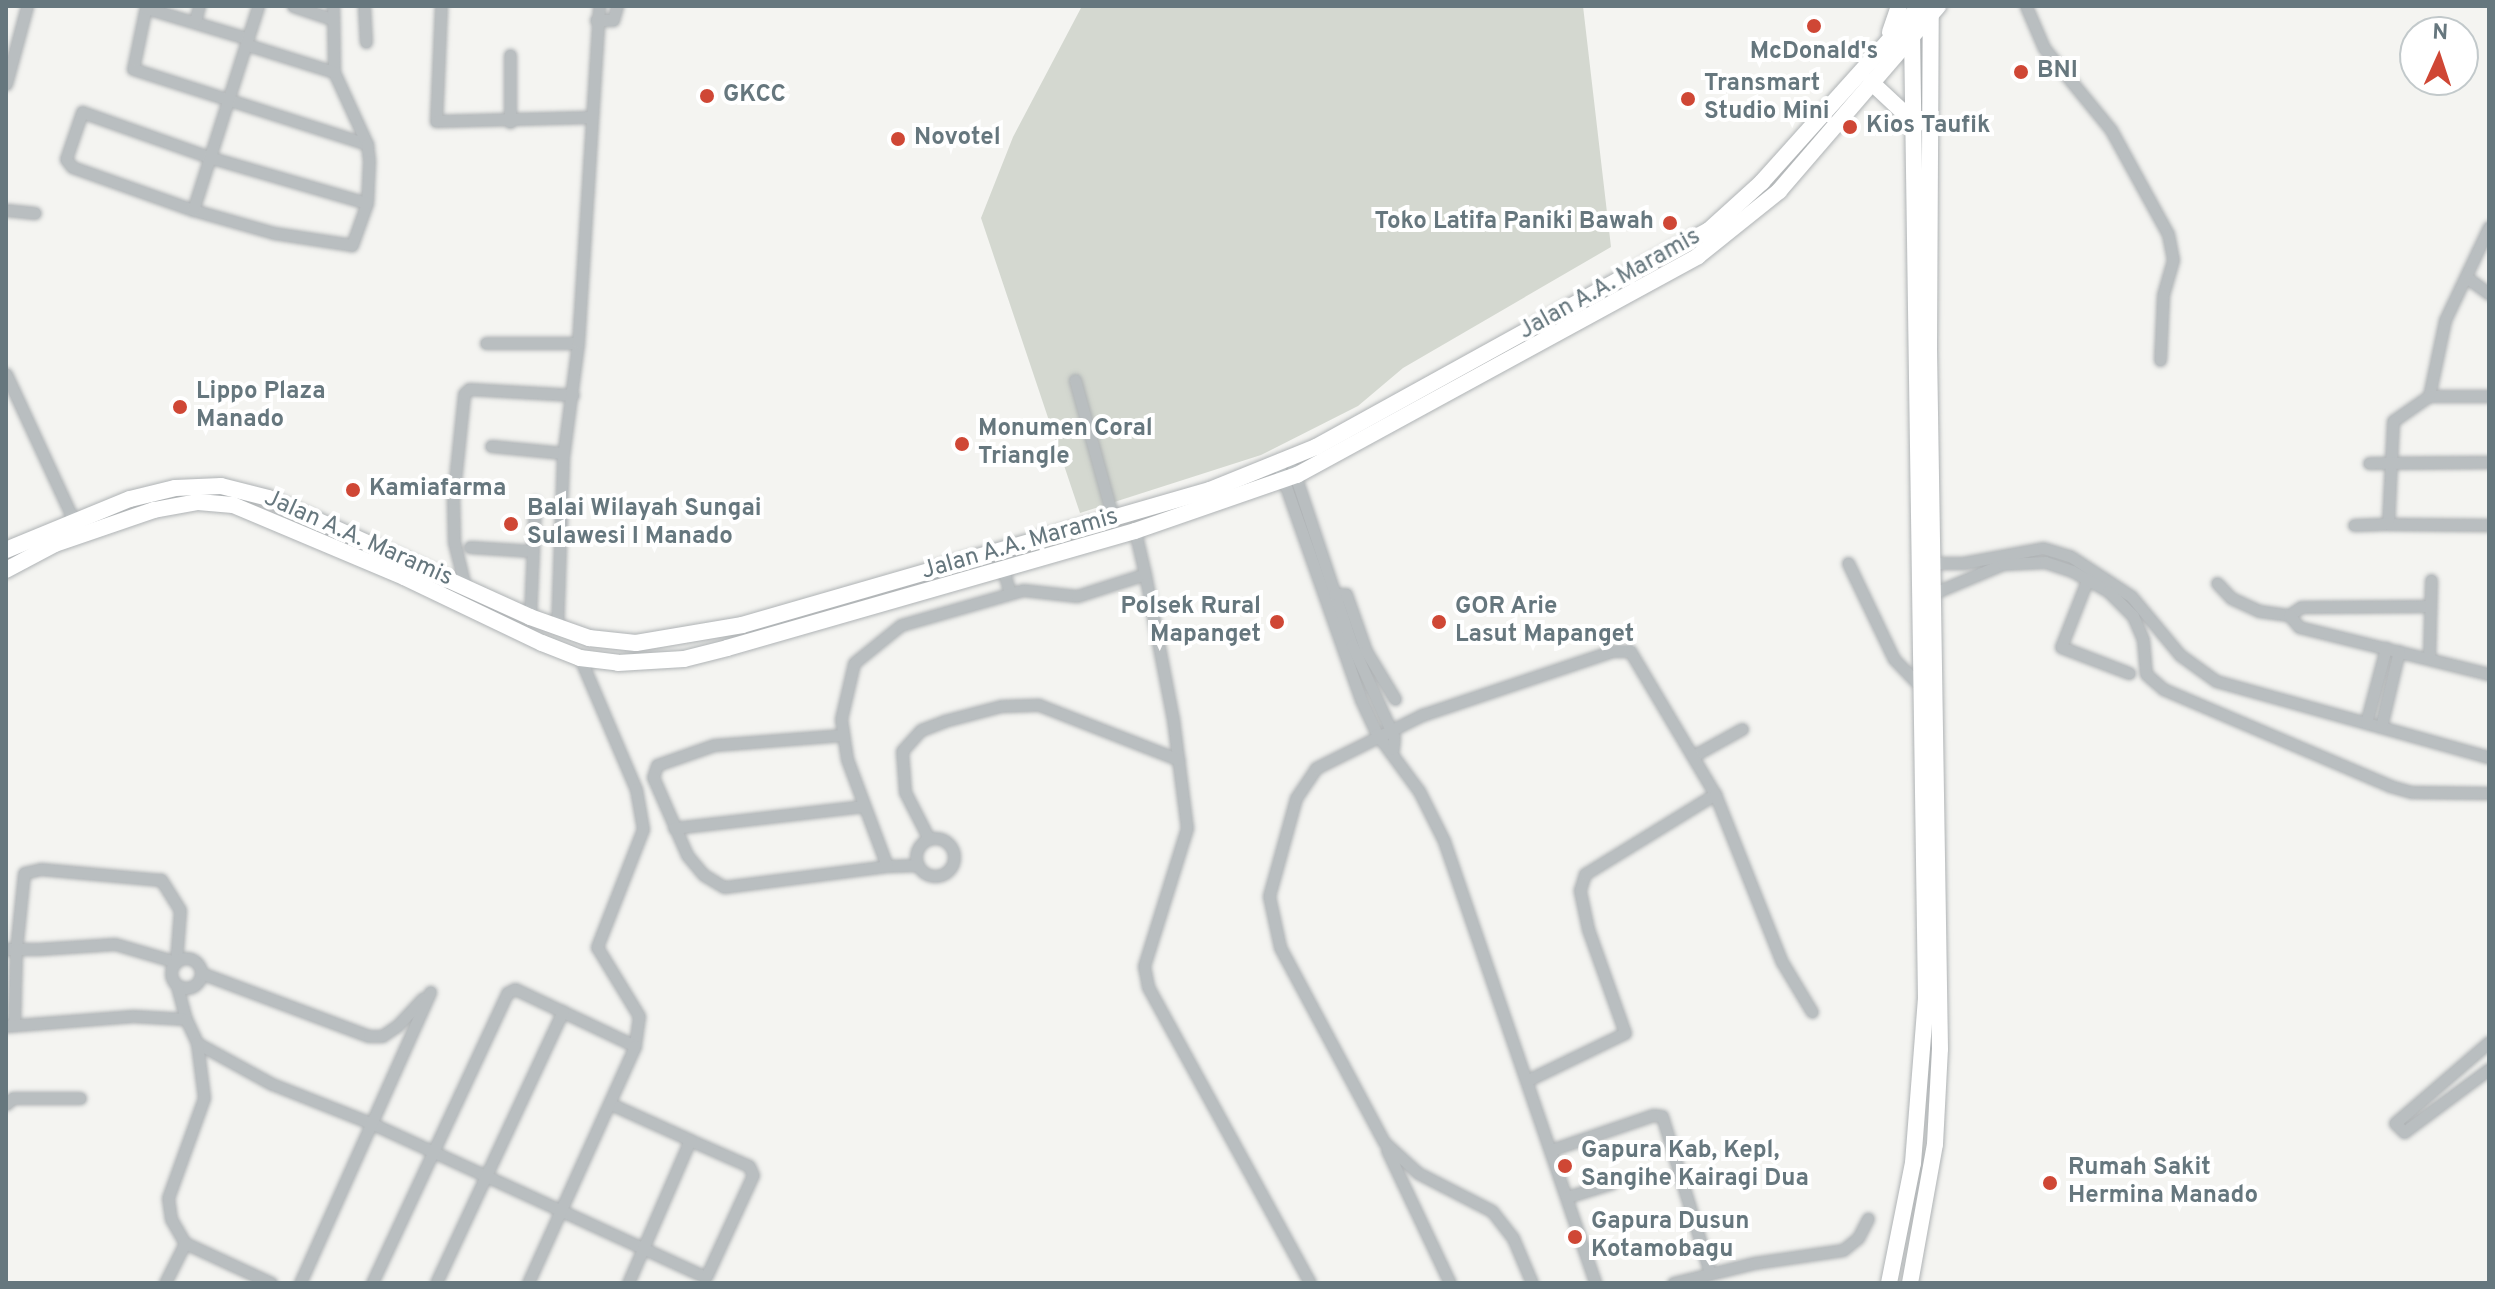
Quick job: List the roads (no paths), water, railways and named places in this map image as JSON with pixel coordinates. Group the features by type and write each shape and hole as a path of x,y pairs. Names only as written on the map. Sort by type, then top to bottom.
{"highway":[{"path":"1910,1283 1927,1206 1939,1091 1934,563 1923,190 1912,35 1921,8"},
{"path":"1889,1283 1913,1163 1925,1048 1920,686 1921,8"},
{"name":"Jalan A.A. Maramis","path":"6,550 74,521 164,490 234,488 465,586 557,629 636,643 729,628 1113,518 1283,462 1708,231 1762,182 1888,37 1921,8"},
{"path":"6,570 55,544 154,510 198,502 233,505 580,658 618,663 684,659 1135,531 1291,478 1711,248 1779,191 1912,35"},
{"path":"1871,82 1916,124"}],"street":[{"path":"6,84 27,6"},
{"path":"195,21 199,6"},
{"path":"193,210 230,104 258,6"},
{"path":"293,6 332,19"},
{"path":"333,6 334,72 367,144 367,203 352,245 343,246 193,210 72,167 66,156 82,112 212,158 367,203"},
{"path":"364,6 366,42"},
{"path":"441,6 436,121 510,122 589,117"},
{"path":"557,629 563,453 578,343 589,117 599,6"},
{"path":"596,20 613,20 617,6"},
{"path":"2026,6 2044,48 2111,130 2168,234 2173,260 2163,295 2160,360"},
{"path":"334,72 195,21 146,7 133,69 230,104 367,144"},
{"path":"510,55 510,122"},
{"path":"6,210 35,213"},
{"path":"2429,396 2440,337 2489,227"},
{"path":"2466,277 2489,294"},
{"path":"486,343 578,343"},
{"path":"6,374 74,521"},
{"path":"1075,380 1113,518"},
{"path":"465,586 454,542 453,499 464,394 469,389 573,395"},
{"path":"2388,524 2393,421 2429,396 2489,396"},
{"path":"491,446 563,453"},
{"path":"1283,462 1334,594 1391,728 1393,749"},
{"path":"2369,463 2489,462"},
{"path":"1291,478 1341,650 1377,734 1393,749 1444,841 1595,1283"},
{"path":"530,617 535,502"},
{"path":"2354,525 2489,525"},
{"path":"1135,531 1179,760 1187,828 1144,966 1148,987 1310,1283"},
{"path":"470,547 532,551"},
{"path":"1934,563 1963,563 2043,548 2070,556 2131,596 2180,655 2235,690 2489,757"},
{"path":"1934,593 1986,570 2023,562 2045,562 2088,578 2133,616 2144,653 2146,674 2163,689 2353,772 2411,792 2489,793"},
{"path":"1848,563 1894,659 1920,686"},
{"path":"1003,569 1010,593"},
{"path":"887,866 842,735 846,683 866,649 901,625 1010,593 1037,588 1059,597 1077,596 1145,574"},
{"path":"2088,578 2061,647 2129,673"},
{"path":"2429,658 2431,580"},
{"path":"2217,583 2231,598 2259,611 2289,615 2301,607 2430,606"},
{"path":"1334,594 1346,594 1366,651 1395,699"},
{"path":"2289,615 2299,627 2489,674"},
{"path":"2144,653 2167,639"},
{"path":"2366,723 2386,648"},
{"path":"1450,1283 1384,1142 1280,947 1269,911 1274,869 1304,784 1316,768 1391,728 1621,649 1630,651 1715,794 1782,962 1812,1012"},
{"path":"2381,727 2399,651"},
{"path":"528,1283 613,1105 635,1046 639,1016 597,947 643,829 636,789 580,658"},
{"path":"929,839 918,850 918,865 929,876 951,868 950,846 929,839 905,792 902,751 921,730 944,721 1001,706 1039,705 1179,760"},
{"path":"1693,756 1742,729"},
{"path":"842,735 714,745 657,765 653,777 674,828 704,875 724,887 887,866 918,865"},
{"path":"1528,1080 1625,1033 1588,929 1580,890 1585,874 1715,794"},
{"path":"674,828 864,806"},
{"path":"186,1019 133,1016 10,1025 11,949 24,873 41,869 161,880 180,910 176,962 171,974 197,1043 204,1098 168,1198 171,1219 185,1243 271,1283"},
{"path":"11,949 115,944 176,962 194,961 201,973 369,1036 382,1036 397,1026 430,992 300,1283"},
{"path":"177,986 195,985 201,973"},
{"path":"372,1283 507,993 515,989 635,1046"},
{"path":"436,1283 563,1011"},
{"path":"2489,1042 2395,1123 2404,1132 2489,1069"},
{"path":"197,1043 272,1084 373,1124 707,1280 753,1175 749,1166 613,1105"},
{"path":"8,1100 80,1098"},
{"path":"1551,1150 1653,1115 1662,1116 1707,1277"},
{"path":"628,1283 690,1140"},
{"path":"1384,1142 1418,1173 1492,1211 1513,1238 1532,1283"},
{"path":"1567,1197 1612,1183"},
{"path":"1673,1283 1843,1250 1868,1218"},
{"path":"165,1283 185,1243"},
{"path":"234,1283 240,1269"}],"place":[{"name":"McDonald's","path":"1814,26"},
{"name":"BNI","path":"2021,72"},
{"name":"GKCC","path":"707,96"},
{"name":"Transmart Studio Mini","path":"1688,99"},
{"name":"Kios Taufik","path":"1850,127"},
{"name":"Novotel","path":"898,139"},
{"name":"Toko Latifa Paniki Bawah","path":"1670,223"},
{"name":"Lippo Plaza Manado","path":"180,407"},
{"name":"Monumen Coral Triangle","path":"962,444"},
{"name":"Kamiafarma","path":"353,490"},
{"name":"Balai Wilayah Sungai Sulawesi I Manado","path":"511,524"},
{"name":"Polsek Rural Mapanget","path":"1277,622"},
{"name":"GOR Arie Lasut Mapanget","path":"1439,622"},
{"name":"Gapura Kab, Kepl, Sangihe Kairagi Dua","path":"1565,1166"},
{"name":"Rumah Sakit Hermina Manado","path":"2050,1183"},
{"name":"Gapura Dusun Kotamobagu","path":"1575,1237"}]}
